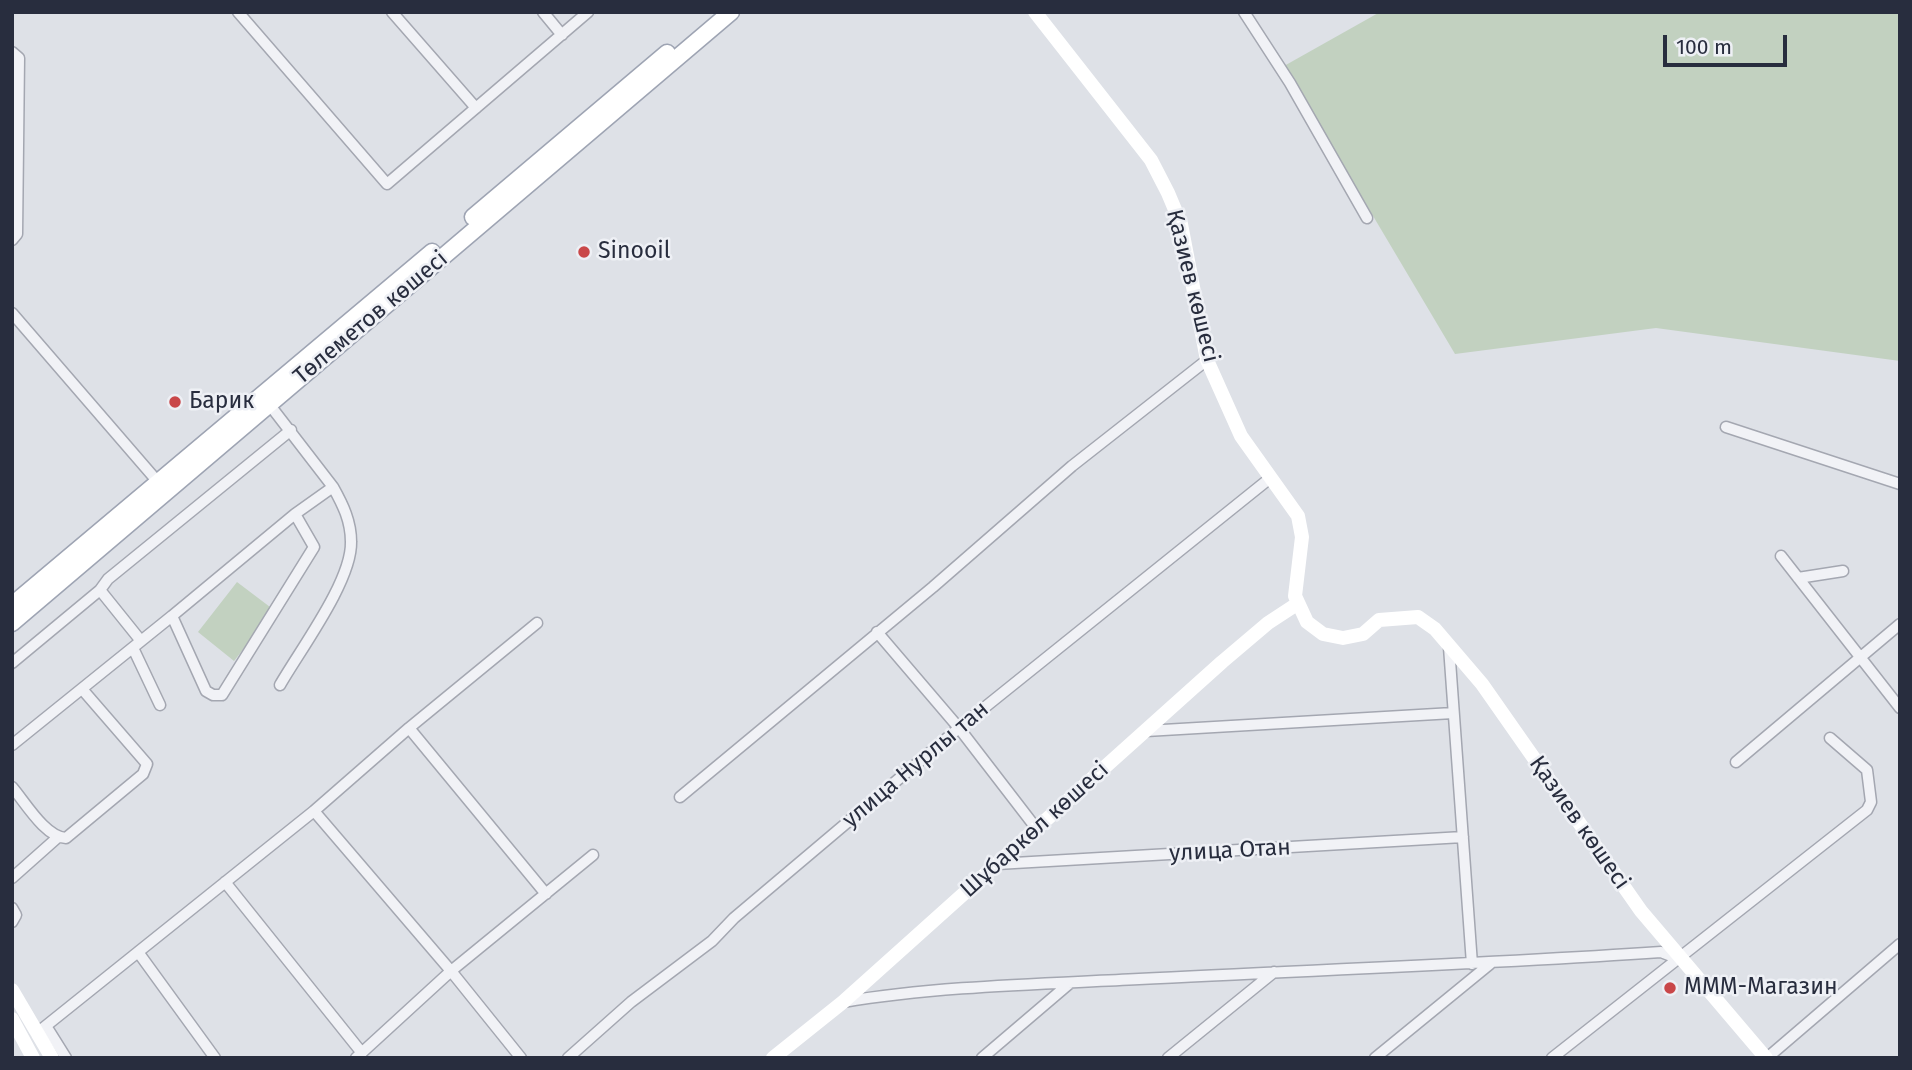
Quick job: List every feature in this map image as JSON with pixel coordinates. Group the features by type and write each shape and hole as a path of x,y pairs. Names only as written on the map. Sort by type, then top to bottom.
{"main road":[{"name":"Төлеметов көшесі","path":"12,623 714,12"},
{"name":"Төлеметов көшесі","path":"12,605 158,482 245,418 269,404 731,12"}],"street":[{"path":"238,12 387,184 588,12"},
{"path":"392,12 476,108"},
{"path":"543,12 562,34"},
{"name":"Қазиев көшесі","path":"1035,12 1151,160 1168,193 1181,224 1207,360 1241,436 1269,479 1298,516 1302,537 1297,604 1307,622 1323,634 1343,638 1363,634 1379,620 1418,617 1449,643 1492,699 1641,911 1767,1058"},
{"path":"1244,12 1290,83 1367,218"},
{"path":"12,52 19,58 20,148 17,234 12,240"},
{"path":"12,313 158,482"},
{"path":"680,797 1072,466 1207,360"},
{"path":"269,404 332,487 348,516 351,544 346,574 280,685"},
{"path":"1726,427 1900,484"},
{"path":"12,663 100,590 108,579 291,430"},
{"name":"улица Нурлы тан","path":"568,1058 631,1002 712,941 734,918 959,728 1269,479"},
{"path":"12,745 295,514 332,487"},
{"path":"172,616 206,691 213,695 222,695 314,547 295,514"},
{"path":"1781,556 1900,708"},
{"path":"1798,578 1843,570"},
{"path":"100,590 137,644 160,705"},
{"name":"Шұбаркөл көшесі","path":"773,1058 843,1002 1251,636 1297,604"},
{"path":"41,1030 314,811 409,728 537,624"},
{"path":"1735,762 1900,624"},
{"path":"877,632 959,728 1037,828"},
{"path":"1449,643 1472,964"},
{"path":"12,878 57,838 66,838 119,795 143,774 147,764 82,689"},
{"path":"1146,731 1453,713"},
{"path":"409,728 546,894"},
{"path":"1552,1058 1867,810 1871,802 1867,770 1830,738"},
{"path":"12,787 57,838"},
{"path":"314,811 451,971 521,1058"},
{"name":"улица Отан","path":"997,864 1463,837"},
{"path":"225,882 359,1055 451,971 593,855"},
{"path":"12,908 16,915 12,922"},
{"path":"1767,1058 1900,944"},
{"path":"138,952 215,1058"},
{"path":"843,1002 898,995 1071,982 1490,964 1661,952 1680,959"},
{"path":"1375,1058 1490,964"},
{"path":"1168,1058 1274,972"},
{"path":"982,1058 1071,982"},
{"path":"12,990 41,1030 66,1058"},
{"path":"12,1019 33,1058"},
{"path":"41,1030 52,1058"}],"green space":[{"path":"1380,12 1900,12 1900,361 1656,328 1455,354 1284,66"},
{"path":"237,582 274,610 234,661 198,632"}],"place":[{"name":"Sinooil","path":"584,252"},
{"name":"Барик","path":"175,402"},
{"name":"МММ-Магазин","path":"1670,988"}]}
